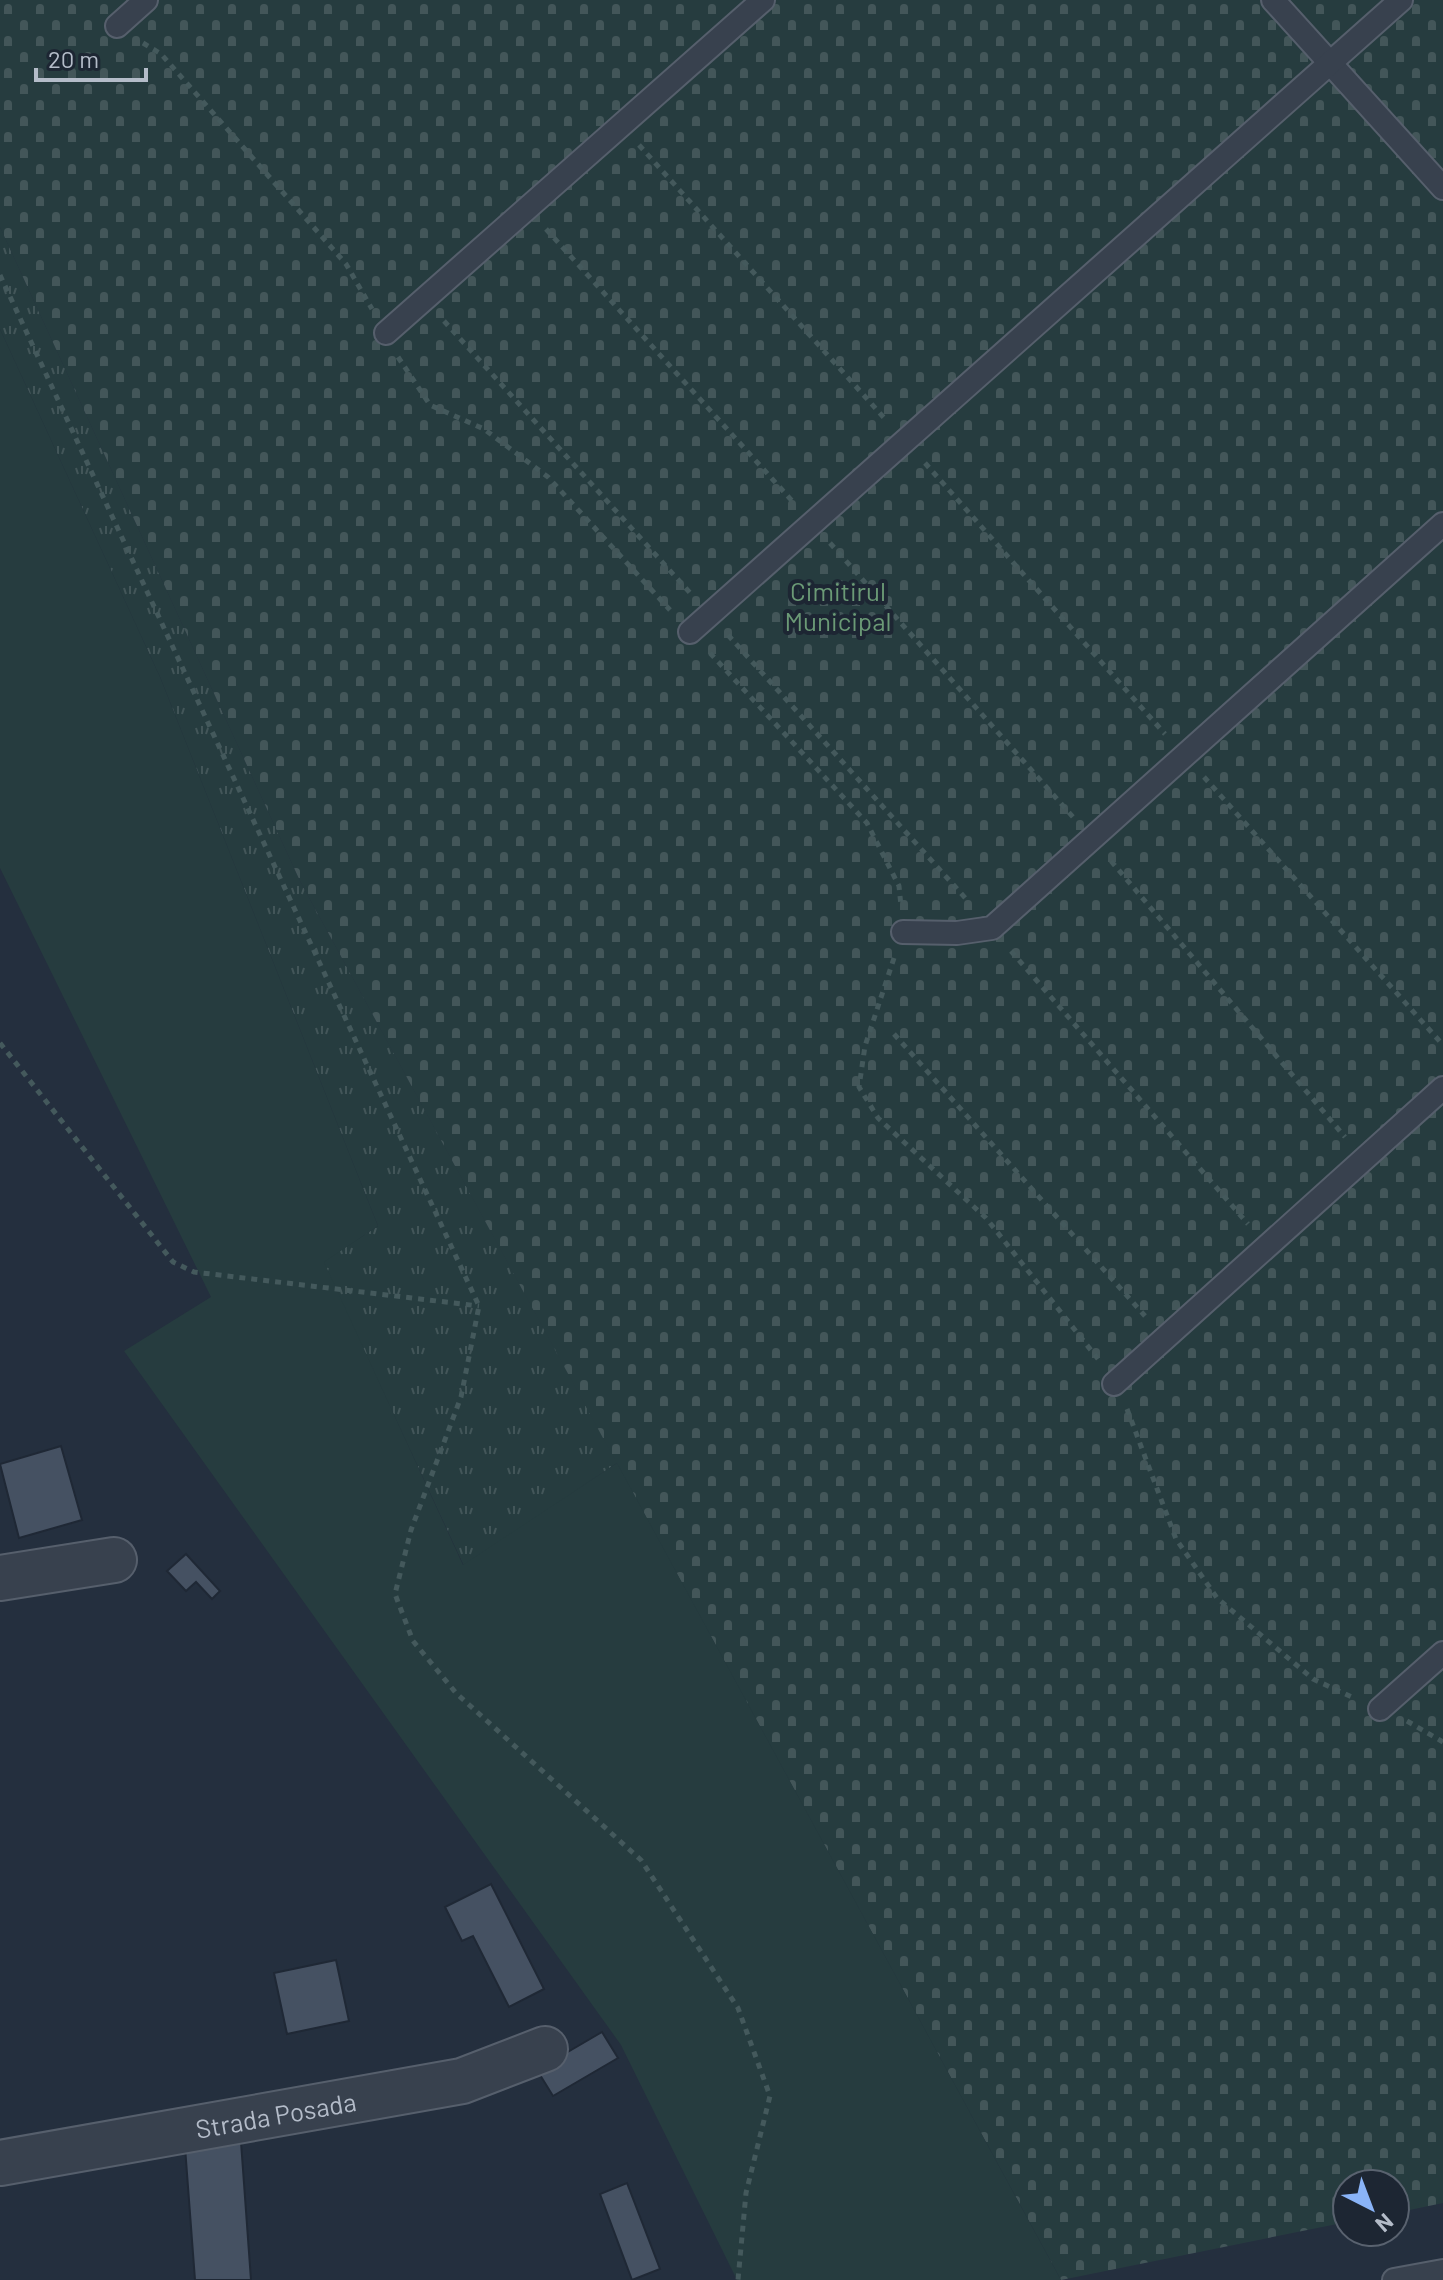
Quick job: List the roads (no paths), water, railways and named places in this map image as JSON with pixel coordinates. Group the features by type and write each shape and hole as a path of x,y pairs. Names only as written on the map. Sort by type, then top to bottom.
{"street":[{"path":"0,1578 114,1560"},
{"name":"Strada Posada","path":"0,2163 462,2081 545,2049"}],"lane":[{"path":"117,26 146,0"},
{"path":"386,333 529,210 763,0"},
{"path":"1273,0 1443,188"},
{"path":"690,632 1401,0"},
{"path":"903,932 957,933 992,928 1443,524"},
{"path":"1114,1384 1443,1088"},
{"path":"1380,1709 1443,1653"},
{"path":"1394,2280 1443,2271"}],"park label":[{"name":"Cimitirul Municipal","path":"838,605"}]}
